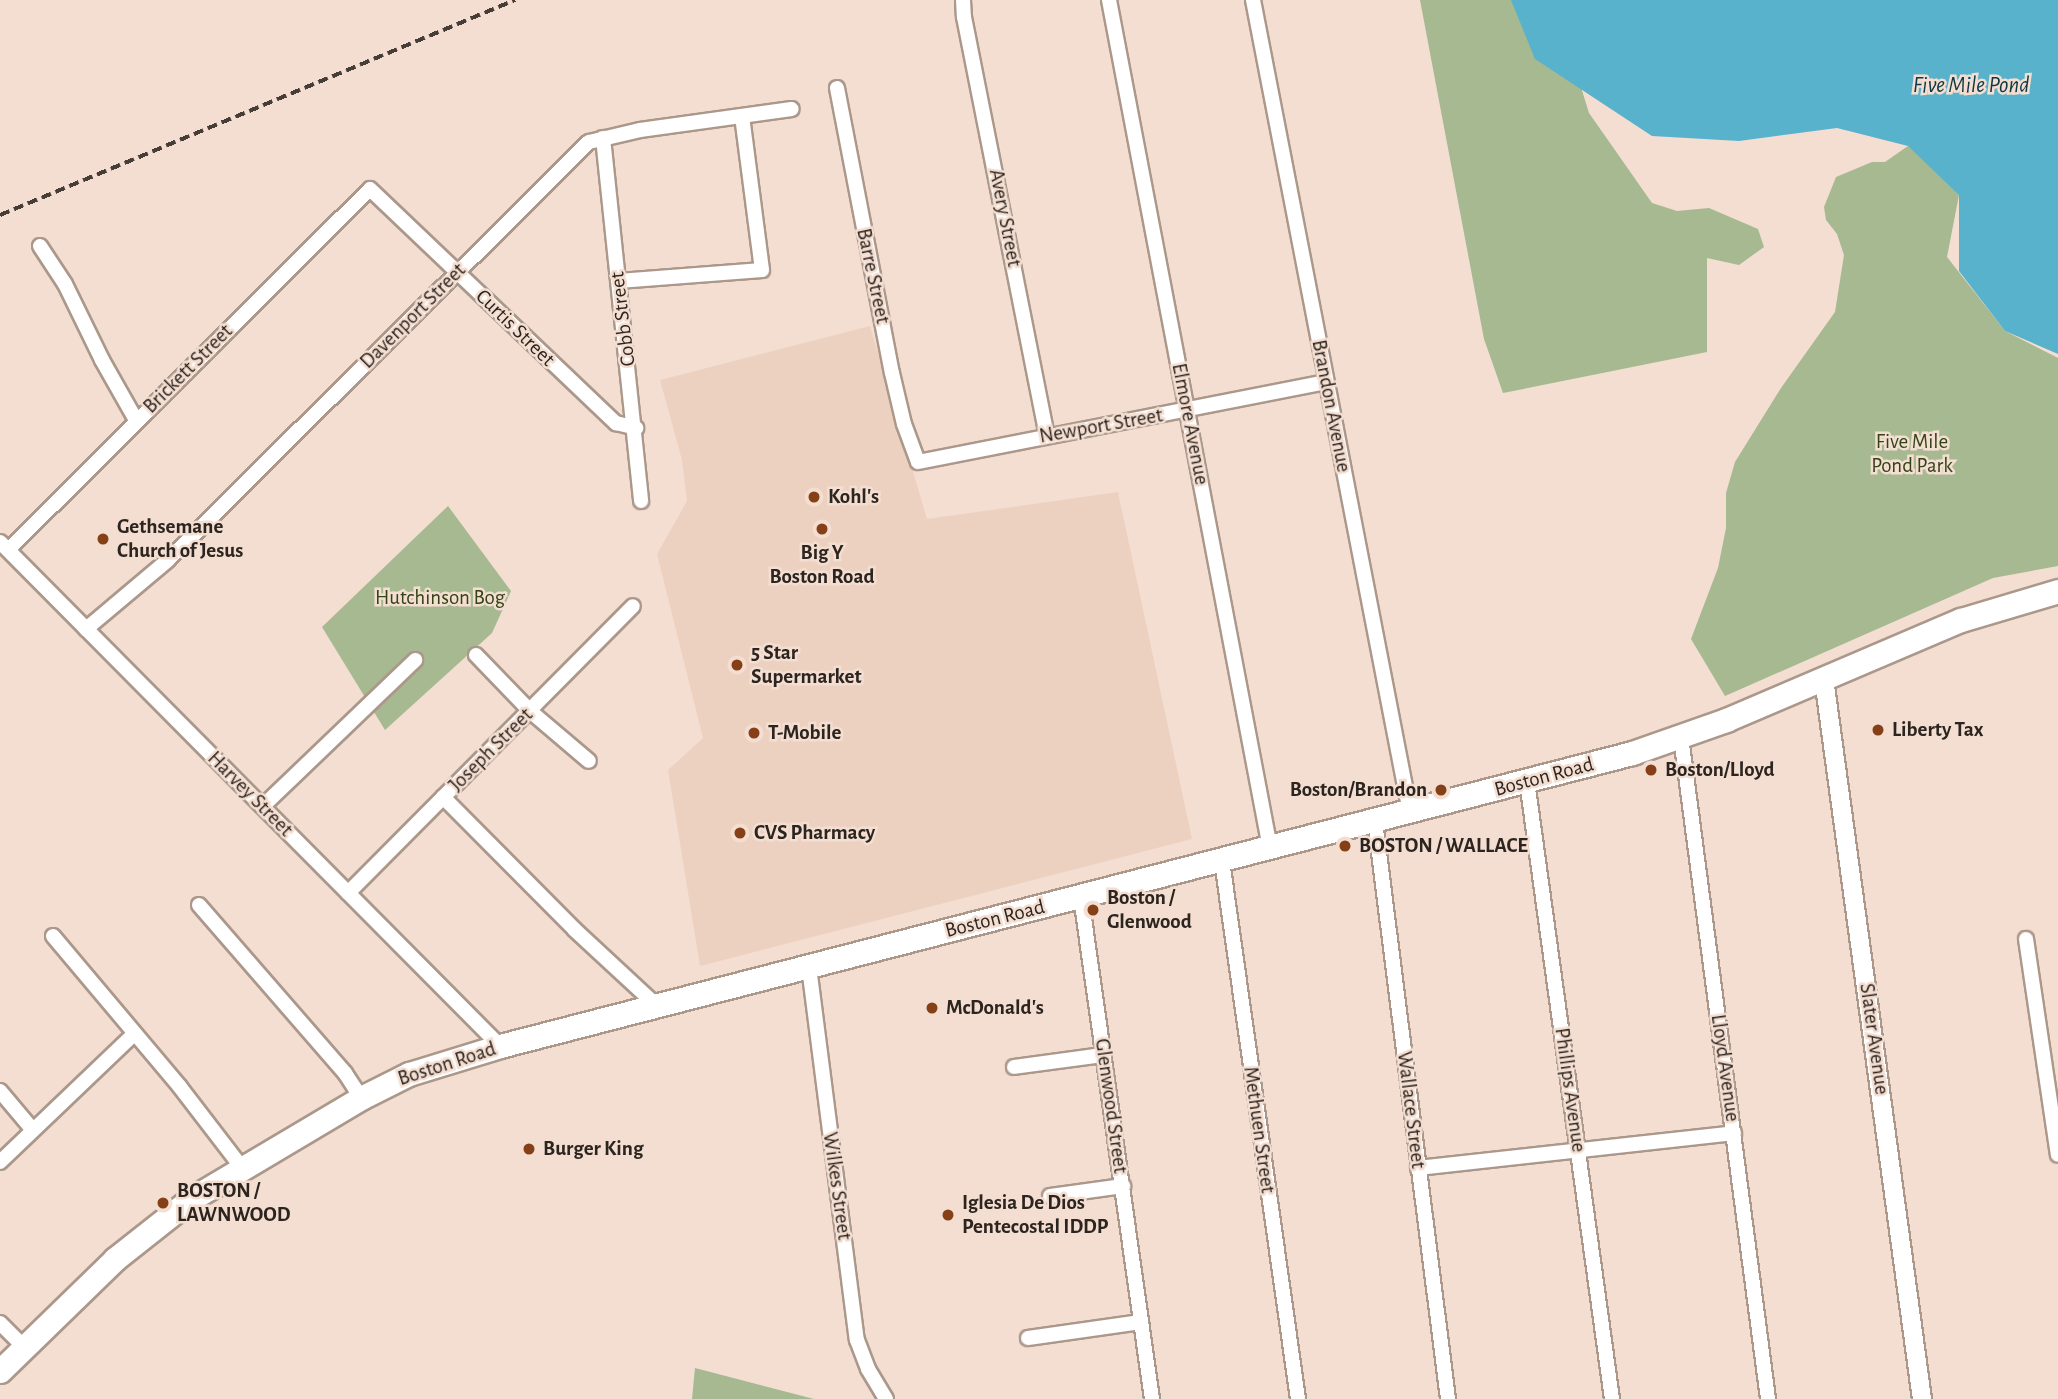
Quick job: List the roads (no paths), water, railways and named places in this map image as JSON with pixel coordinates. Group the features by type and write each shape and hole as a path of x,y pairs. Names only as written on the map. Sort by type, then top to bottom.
{"main road":[{"name":"Boston Road","path":"0,1371 123,1252 191,1199 361,1098 409,1074 500,1046 1410,812 1681,737 1824,680 1972,616 2058,591"}],"street":[{"name":"Avery Street","path":"963,0 964,17 1047,435"},
{"name":"Elmore Avenue","path":"1109,0 1270,848"},
{"name":"Brandon Avenue","path":"1253,0 1410,812"},
{"name":"Barre Street","path":"837,88 892,373 904,424 918,461"},
{"name":"Davenport Street","path":"86,629 168,560 589,142 792,109"},
{"path":"619,281 762,270 742,116"},
{"name":"Cobb Street","path":"603,138 636,428 641,501"},
{"name":"Curtis Street","path":"369,190 616,423 636,428"},
{"name":"Brickett Street","path":"4,546 369,190"},
{"path":"40,246 65,284 136,420"},
{"name":"Newport Street","path":"918,461 1326,382"},
{"name":"Harvey Street","path":"4,546 500,1046"},
{"name":"Joseph Street","path":"348,893 633,606"},
{"path":"475,655 530,711 589,761"},
{"path":"263,806 415,660"},
{"name":"Slater Avenue","path":"1824,680 1922,1399"},
{"name":"Lloyd Avenue","path":"1681,737 1768,1399"},
{"name":"Phillips Avenue","path":"1527,781 1612,1399"},
{"path":"443,797 575,930 657,1006"},
{"name":"Wallace Street","path":"1375,821 1448,1399"},
{"name":"Methuen Street","path":"1222,861 1297,1399"},
{"name":"Glenwood Street","path":"1081,897 1152,1399"},
{"path":"198,905 345,1073 361,1098"},
{"path":"52,936 180,1087 243,1169"},
{"path":"2026,939 2058,1156"},
{"name":"Wilkes Street","path":"809,967 858,1340 868,1369 886,1399"},
{"path":"0,1162 134,1034"},
{"path":"1014,1067 1103,1055"},
{"path":"0,1091 32,1129"},
{"path":"1418,1168 1579,1148 1734,1133"},
{"path":"1050,1196 1123,1186"},
{"path":"1028,1338 1140,1322"},
{"path":"0,1323 24,1347"}],"water":[{"name":"Five Mile Pond","path":"1511,0 2058,0 2058,354 2005,331 1959,271 1959,195 1908,146 1837,128 1739,141 1652,136 1535,59"}],"railway":[{"path":"0,215 515,0"}],"place":[{"name":"Kohl's","path":"814,497"},
{"name":"Big Y Boston Road","path":"822,529"},
{"name":"Gethsemane Church of Jesus","path":"103,539"},
{"name":"5 Star Supermarket","path":"737,665"},
{"name":"Liberty Tax","path":"1878,730"},
{"name":"T-Mobile","path":"754,733"},
{"name":"Boston/Lloyd","path":"1651,770"},
{"name":"Boston/Brandon","path":"1441,790"},
{"name":"CVS Pharmacy","path":"740,833"},
{"name":"BOSTON / WALLACE","path":"1345,846"},
{"name":"Boston / Glenwood","path":"1093,910"},
{"name":"McDonald's","path":"932,1008"},
{"name":"Burger King","path":"529,1149"},
{"name":"BOSTON / LAWNWOOD","path":"163,1203"},
{"name":"Iglesia De Dios Pentecostal IDDP","path":"948,1215"}],"park label":[{"name":"Five Mile Pond Park","path":"1912,454"},
{"name":"Hutchinson Bog","path":"440,598"}]}
